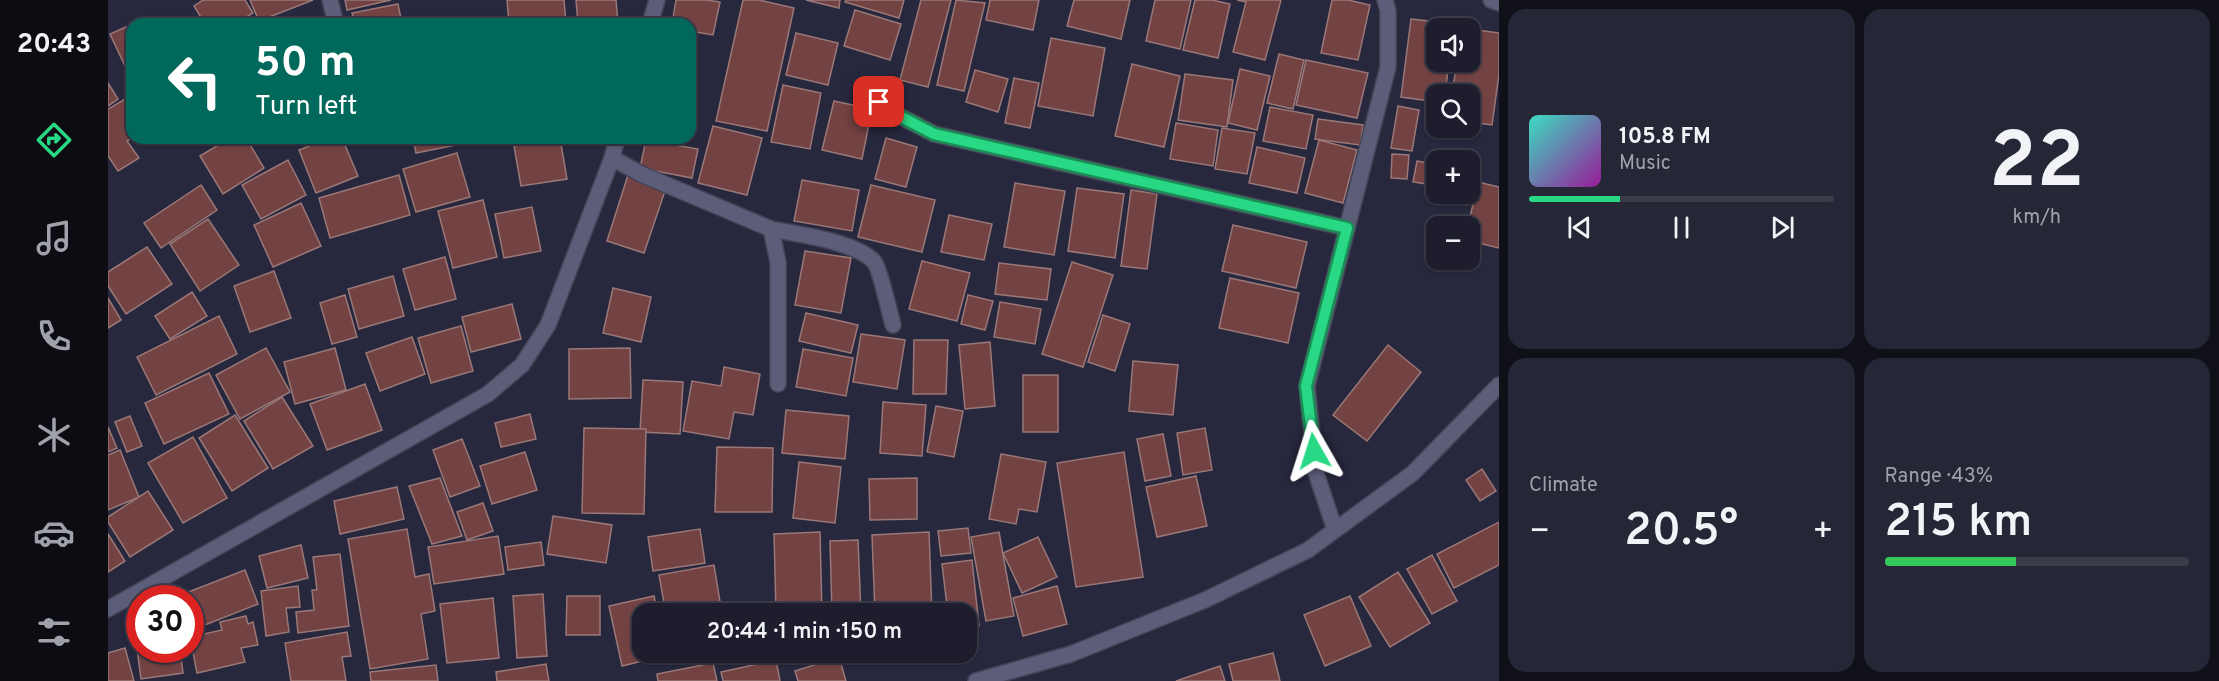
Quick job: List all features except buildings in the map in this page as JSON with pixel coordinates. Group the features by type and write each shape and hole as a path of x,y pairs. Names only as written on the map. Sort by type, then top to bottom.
{"street":[{"path":"330,0 334,18"},
{"path":"652,18 657,0"},
{"path":"1335,530 1316,473 1306,386 1388,67 1388,11 1385,0"},
{"path":"1491,0 1499,3"},
{"path":"867,93 890,111 934,134 1347,228"},
{"path":"108,609 488,394 522,365 548,325 616,144"},
{"path":"612,158 641,174 771,229 828,240 859,251 875,263 893,325"},
{"path":"771,229 778,262 778,384"},
{"path":"976,681 1071,654 1205,600 1308,550 1413,473 1499,385"}],"route":[{"path":"879,102 890,111 934,134 1347,228 1306,386 1314,451"}]}
